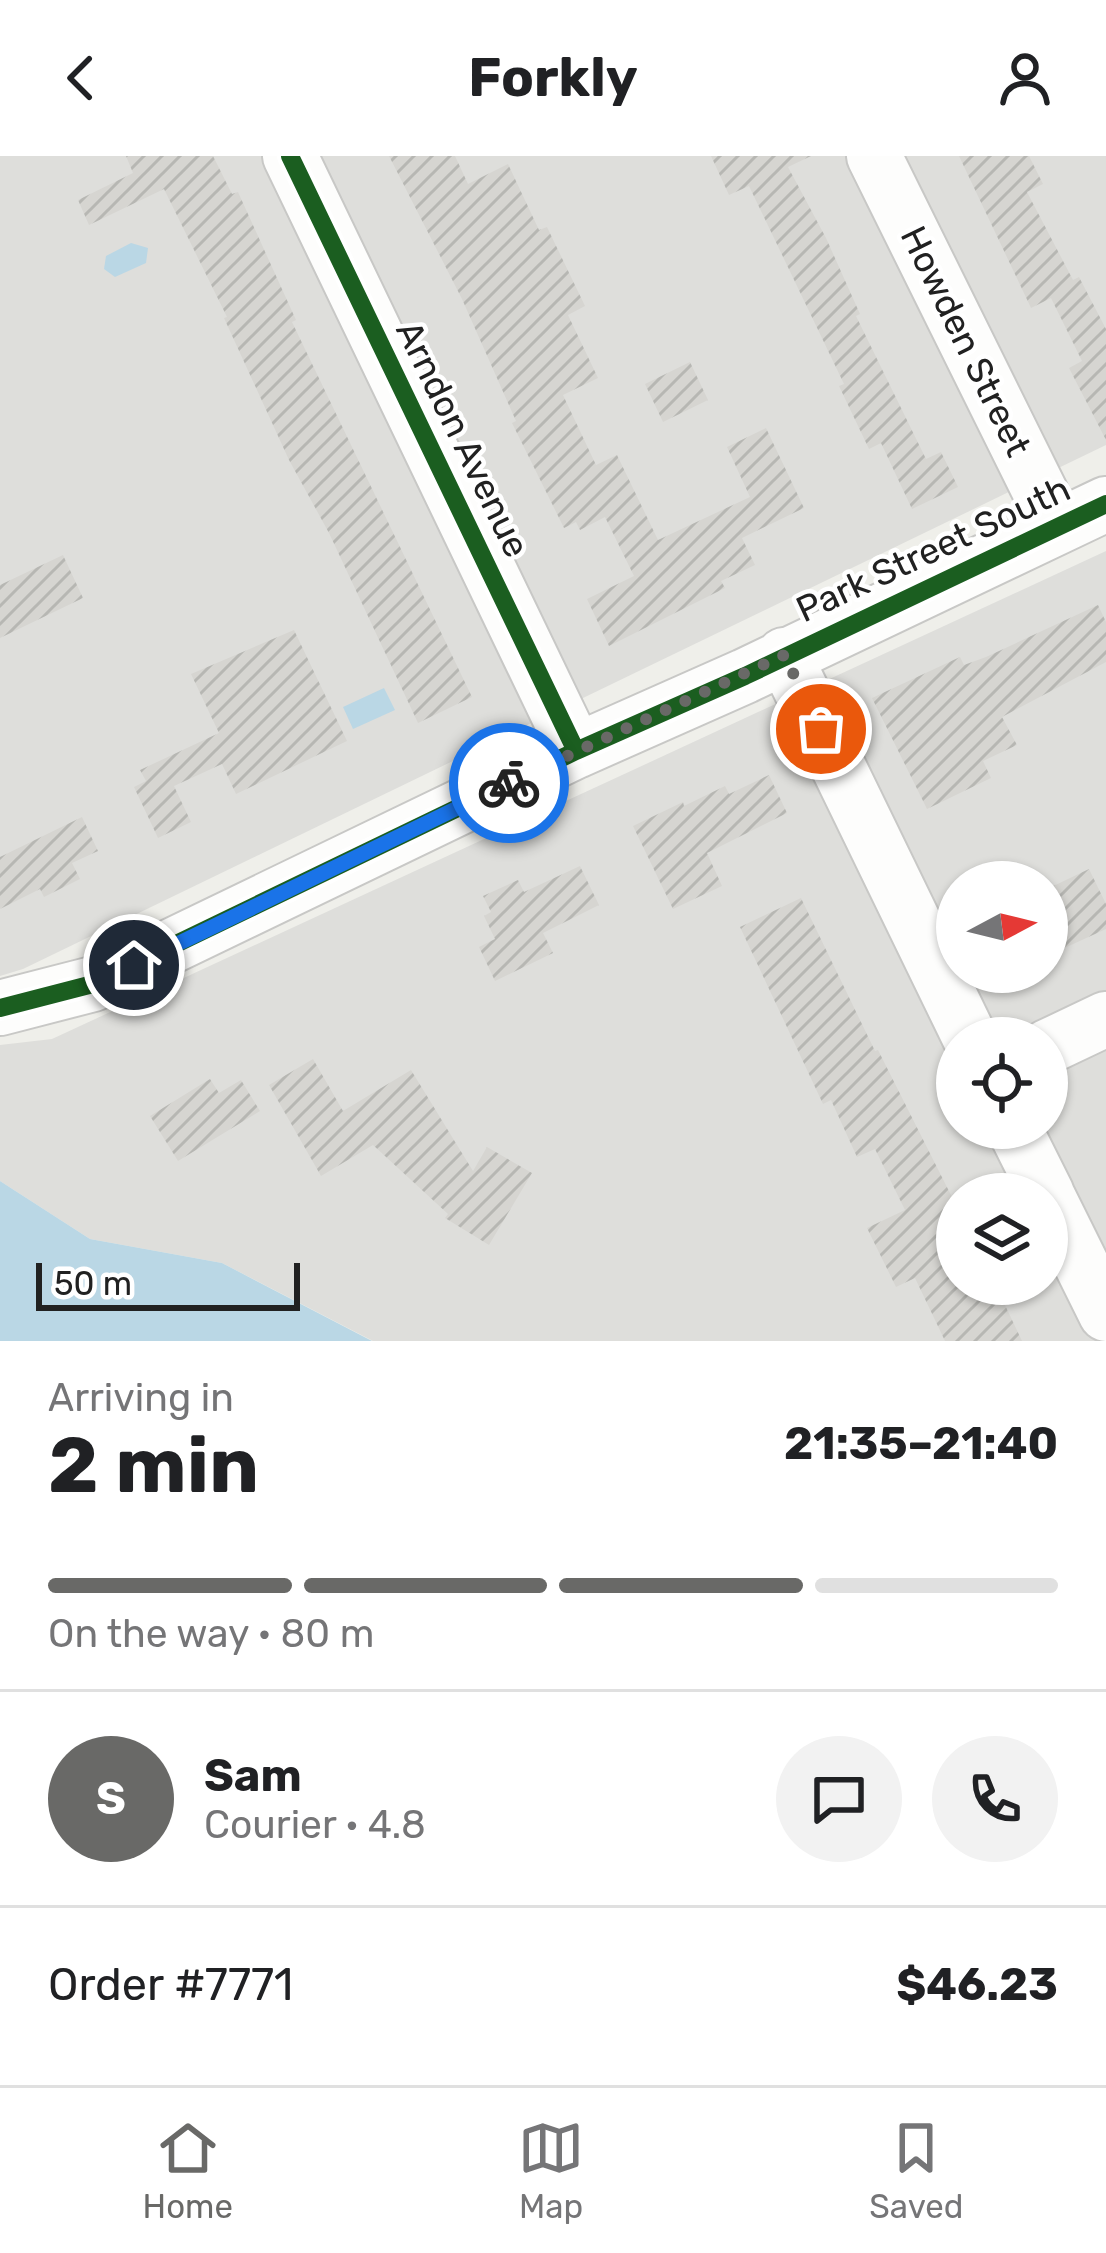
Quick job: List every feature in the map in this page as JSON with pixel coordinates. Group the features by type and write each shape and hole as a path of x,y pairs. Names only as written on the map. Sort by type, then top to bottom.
{"street":[{"name":"Arndon Avenue","path":"290,156 576,751"},
{"name":"Howden Street","path":"874,156 1057,526"},
{"name":"Park Street South","path":"1,1008 93,985 576,751 1106,504"},
{"path":"784,655 960,1017"},
{"path":"1068,1037 1106,1019"},
{"path":"1068,1237 1106,1314"}],"shaded area":[{"path":"0,156 1106,156 1106,445 23,969 0,976"},
{"path":"1106,551 1106,1341 373,1341 222,1263 90,1239 0,1181 0,1045 52,1039"}],"water":[{"path":"131,243 148,248 146,263 115,277 104,269 106,256"},
{"path":"384,688 395,710 353,729 343,707"},
{"path":"0,1181 90,1239 222,1263 372,1341 0,1341"}],"building":[{"path":"126,156 213,156 232,194 238,192 296,320 292,322 472,697 418,723 164,189 89,225 78,200 133,173"},
{"path":"389,156 455,156 468,184 508,164 539,230 547,227 585,306 568,315 598,378 563,395 596,465 617,455 658,540 750,497 727,447 766,428 804,508 742,538 755,565 721,581 725,588 609,646 587,599 634,576 605,517 580,530 576,522 564,528 512,423 516,421 462,299"},
{"path":"711,156 811,156 788,167 826,238 860,314 856,316 926,459 941,452 958,487 912,509 881,443 869,449 839,386 844,384 749,186 729,195"},
{"path":"959,156 1029,156 1043,184 1027,192 1073,280 1079,277 1106,329 1106,440 1069,368 1082,361 1051,298 1031,308"},
{"path":"690,362 708,400 663,422 645,384"},
{"path":"63,555 83,598 0,638 0,585"},
{"path":"1098,605 1106,622 1106,662 1002,717 1017,745 983,761 991,778 927,809 872,698 960,657 964,665 986,657"},
{"path":"294,630 347,741 236,794 222,764 174,786 191,822 158,838 134,787 146,781 140,770 219,733 191,674"},
{"path":"769,775 787,813 707,853 722,886 673,909 633,826 725,786 729,794"},
{"path":"82,817 98,851 72,863 80,879 44,897 40,889 0,909 0,857"},
{"path":"580,866 599,905 543,933 553,953 495,981 479,947 495,939 484,916 491,912 483,896 518,880 524,892"},
{"path":"1089,869 1106,904 1106,929 1068,946 1068,879"},
{"path":"801,898 940,1173 936,1173 936,1305 1005,1305 1022,1341 945,1341 915,1278 896,1287 867,1228 905,1210 875,1149 857,1157 831,1100 823,1104 740,927"},
{"path":"313,1059 343,1111 411,1070 473,1171 487,1147 532,1173 489,1245 445,1218 448,1214 373,1145 321,1176 269,1085"},
{"path":"210,1079 219,1093 241,1080 260,1111 178,1161 150,1116"}],"cycle path":[{"path":"290,156 576,751"},
{"path":"0,1008 93,984 576,751 1106,504"}],"way so far":[{"path":"509,783 784,655 821,729"}],"route":[{"path":"134,965 509,783"}]}
